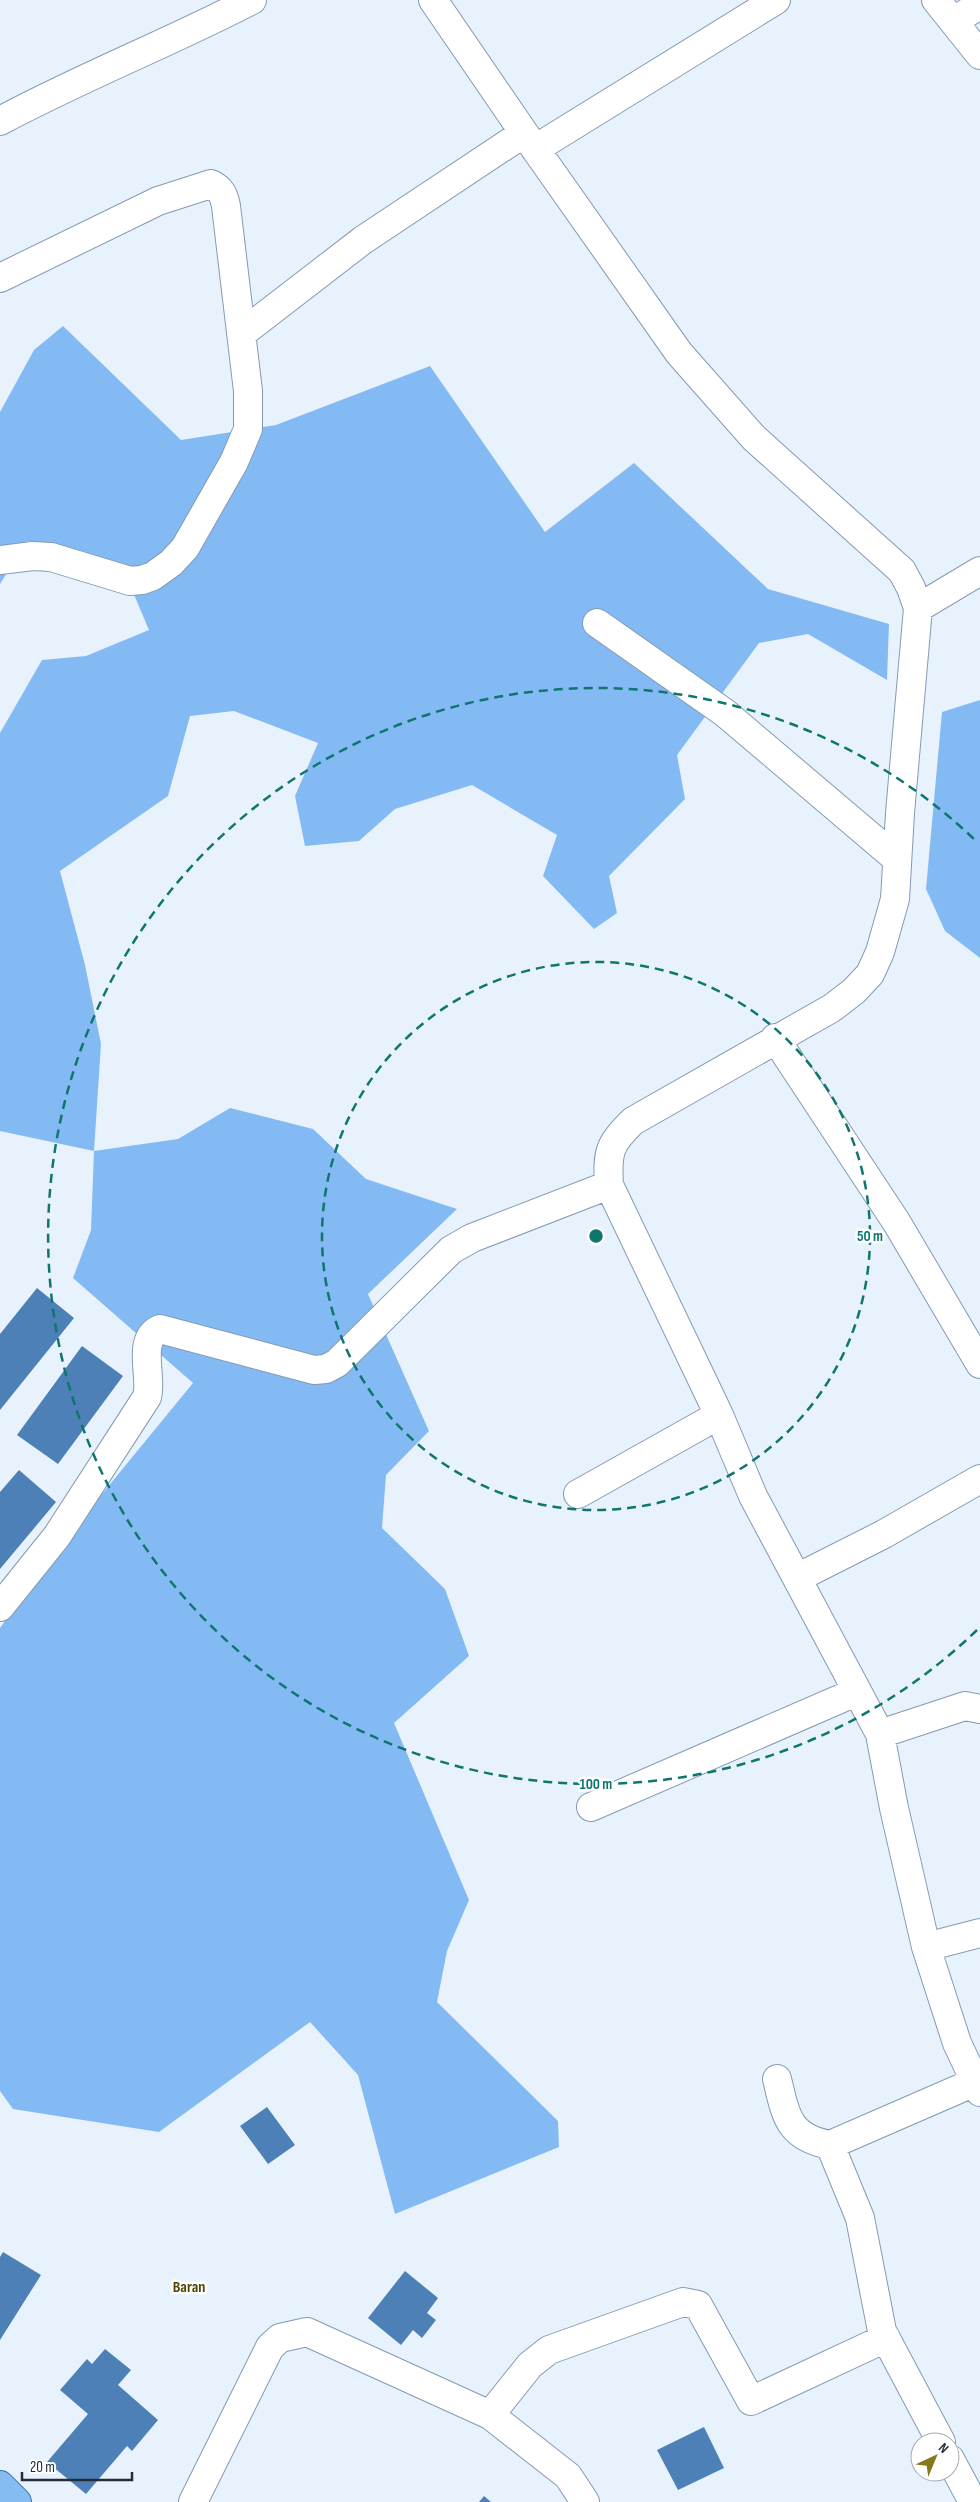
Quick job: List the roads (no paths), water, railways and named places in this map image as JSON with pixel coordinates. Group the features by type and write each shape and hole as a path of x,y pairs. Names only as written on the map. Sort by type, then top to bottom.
{"main road":[{"path":"0,2485 17,2502"}],"street":[{"path":"0,121 252,0"},
{"path":"434,0 529,141 679,352 754,438 902,570 918,608 895,899 888,928 870,974 832,1008 775,1038 633,1121 616,1138 612,1145 608,1164 609,1185 719,1415 753,1496 880,1734 894,1808 926,1947 956,2043 978,2087 830,2145 808,2139 792,2128 785,2114 777,2079"},
{"path":"241,334 363,240 529,141 776,0"},
{"path":"936,0 980,55"},
{"path":"953,21 980,5"},
{"path":"0,278 158,201 211,184 224,194 248,391 248,429 234,462 185,548 153,576 142,580 130,581 51,557 33,556 0,560"},
{"path":"918,608 980,571"},
{"path":"597,623 725,714 897,860"},
{"path":"775,1038 897,1223 980,1364"},
{"path":"0,1607 56,1536 147,1397 150,1388 147,1363 148,1343 156,1331 160,1329 314,1370 326,1369 336,1363 451,1250 472,1238 609,1185"},
{"path":"578,1494 719,1415"},
{"path":"797,1578 884,1534 980,1480"},
{"path":"591,1807 856,1692"},
{"path":"880,1734 965,1706 980,1709"},
{"path":"926,1947 980,1933"},
{"path":"830,2145 860,2218 877,2312 886,2338 936,2432"},
{"path":"490,2415 530,2365 549,2350 683,2302 698,2305 751,2401 886,2338"},
{"path":"193,2502 270,2347 280,2338 307,2332 490,2415 568,2476 585,2502"},
{"path":"960,2477 973,2502"}],"district":[{"name":"Baran","path":"189,2287"}]}
